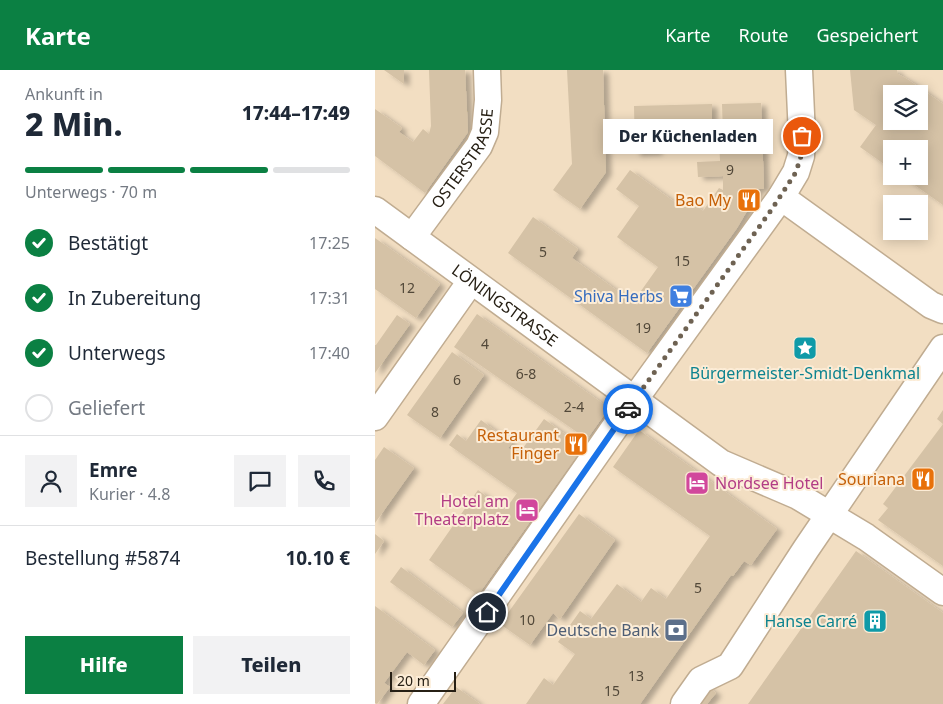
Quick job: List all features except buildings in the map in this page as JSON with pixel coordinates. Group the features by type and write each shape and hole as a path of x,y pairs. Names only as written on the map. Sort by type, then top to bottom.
{"street":[{"name":"OSTERSTRASSE","path":"411,237 479,146 485,132 488,100 487,70"},
{"path":"421,704 635,400 781,197 796,172 801,156 802,136 799,70"},
{"path":"781,197 931,305 943,310"},
{"name":"LÖNINGSTRASSE","path":"375,210 721,463 798,496 866,537 943,592"},
{"path":"375,417 471,281"},
{"path":"685,704 701,680 730,666 806,549 943,348"}],"way so far":[{"path":"628,409 781,197 796,172 801,156 802,136"}],"place":[{"name":"Der Küchenladen","path":"802,136"},
{"name":"Bao My","path":"749,200"},
{"name":"Shiva Herbs","path":"681,296"},
{"name":"Bürgermeister-Smidt-Denkmal","path":"805,348"},
{"name":"Restaurant Finger","path":"576,444"},
{"name":"Souriana","path":"923,479"},
{"name":"Nordsee Hotel","path":"697,483"},
{"name":"Hotel am Theaterplatz","path":"527,510"},
{"name":"Hanse Carré","path":"875,621"},
{"name":"Deutsche Bank","path":"676,630"}],"route":[{"path":"487,612 628,409"}]}
